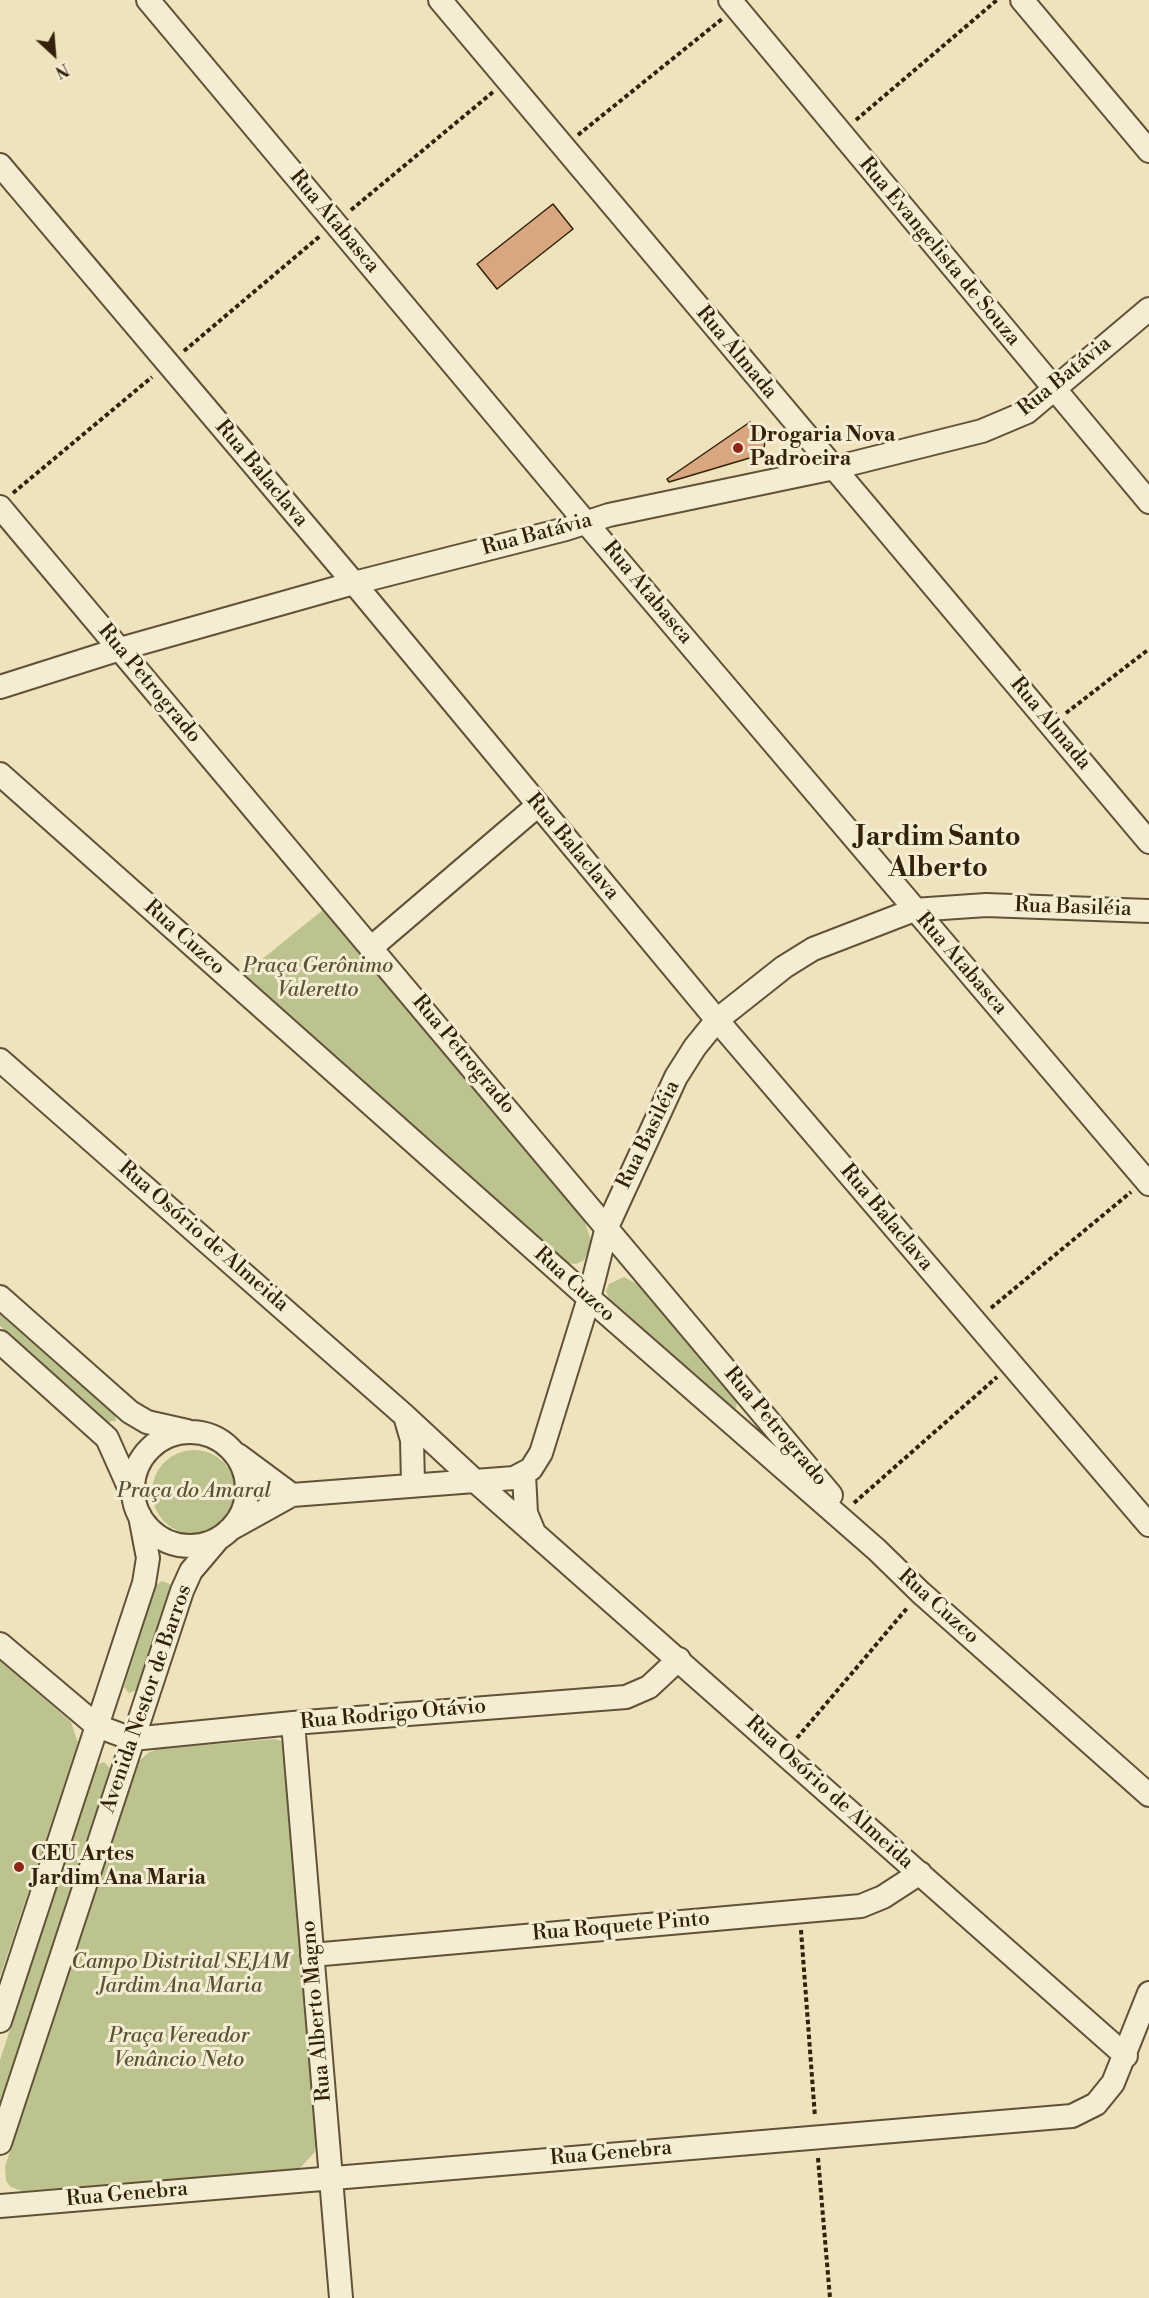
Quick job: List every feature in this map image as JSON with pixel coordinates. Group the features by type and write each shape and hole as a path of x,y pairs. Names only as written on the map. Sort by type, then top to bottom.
{"street":[{"name":"Rua Atabasca","path":"148,0 914,910 1147,1182"},
{"name":"Rua Almada","path":"440,0 1052,724 1149,842"},
{"path":"1022,0 1149,151"},
{"name":"Rua Evangelista de Souza","path":"733,4 1149,502"},
{"name":"Rua Balaclava","path":"0,165 354,583 717,1020 1149,1526"},
{"name":"Rua Batávia","path":"0,687 120,649 354,583 609,515 834,468 957,439 997,426 1027,412 1149,309"},
{"name":"Rua Petrogrado","path":"4,502 120,649 877,1550"},
{"name":"Rua Cuzco","path":"0,774 589,1298 877,1550 1149,1795"},
{"path":"372,947 537,806"},
{"name":"Rua Basiléia","path":"524,1474 531,1470 541,1453 589,1298 607,1227 676,1077 695,1047 717,1020 751,991 813,949 914,910 986,905 1149,911"},
{"name":"Rua Osório de Almeida","path":"3,1066 404,1415 474,1480 1126,2056"},
{"path":"0,1297 130,1412 147,1422 221,1440 292,1495"},
{"path":"0,1342 107,1438 137,1508 155,1533 175,1544 197,1545 224,1534 292,1495 524,1474 526,1513 533,1530"},
{"path":"404,1415 412,1440 414,1484"},
{"path":"137,1508 135,1475 148,1451 170,1436 194,1432"},
{"path":"224,1534 243,1510 248,1486 241,1463 235,1453"},
{"name":"Avenida Nestor de Barros","path":"0,2021 144,1583 148,1558 137,1508"},
{"name":"Avenida Nestor de Barros","path":"0,2143 186,1580 224,1534"},
{"name":"Rua Rodrigo Otávio","path":"0,1644 97,1726 132,1739 293,1723 626,1697 649,1687 679,1659"},
{"name":"Rua Alberto Magno","path":"293,1723 341,2298"},
{"name":"Rua Roquete Pinto","path":"312,1955 872,1903 920,1873"},
{"name":"Rua Genebra","path":"0,2206 1072,2115 1083,2112 1106,2094 1126,2056 1149,1993"}],"path":[{"path":"840,133 997,0"},
{"path":"565,146 733,4"},
{"path":"4,502 507,80"},
{"path":"1052,724 1149,649"},
{"path":"974,1322 1147,1182"},
{"path":"845,1511 1011,1365"},
{"path":"784,1753 921,1592"},
{"path":"799,1911 830,2298"}],"green space":[{"name":"Praça Gerônimo Valeretto","path":"324,909 583,1217 592,1243 584,1260 576,1264 564,1263 240,977"},
{"path":"624,1277 637,1284 737,1401 736,1409 732,1410 611,1304 606,1291 609,1284"},
{"path":"0,1310 115,1414 116,1421 106,1422 0,1326"},
{"name":"Praça do Amaral","path":"194,1450 210,1453 229,1469 236,1492 233,1508 217,1527 194,1534 178,1531 159,1515 152,1492 155,1476 171,1457"},
{"path":"254,1477 276,1496 252,1513 256,1492"},
{"path":"162,1581 170,1584 171,1588 137,1690 129,1693 124,1687 156,1585"},
{"name":"CEU Artes Jardim Ana Maria","path":"0,1660 71,1722 78,1743 0,1977"},
{"name":"Praça Vereador Venâncio Neto","path":"275,1739 281,1741 284,1755 317,2144 314,2153 299,2169 22,2191 11,2187 6,2181 5,2167 135,1765 148,1753 157,1749"},
{"path":"104,1762 110,1768 0,2105 0,2060 97,1765"}],"building":[{"path":"553,204 573,229 497,289 477,264"},
{"name":"Drogaria Nova Padroeira","path":"750,422 765,442 763,454 669,482 667,479"}],"place":[{"name":"Drogaria Nova Padroeira","path":"738,448"},
{"name":"CEU Artes Jardim Ana Maria","path":"19,1867"}],"district":[{"name":"Jardim Santo Alberto","path":"938,854"}],"park label":[{"name":"Campo Distrital SEJAM Jardim Ana Maria","path":"180,1975"}]}
